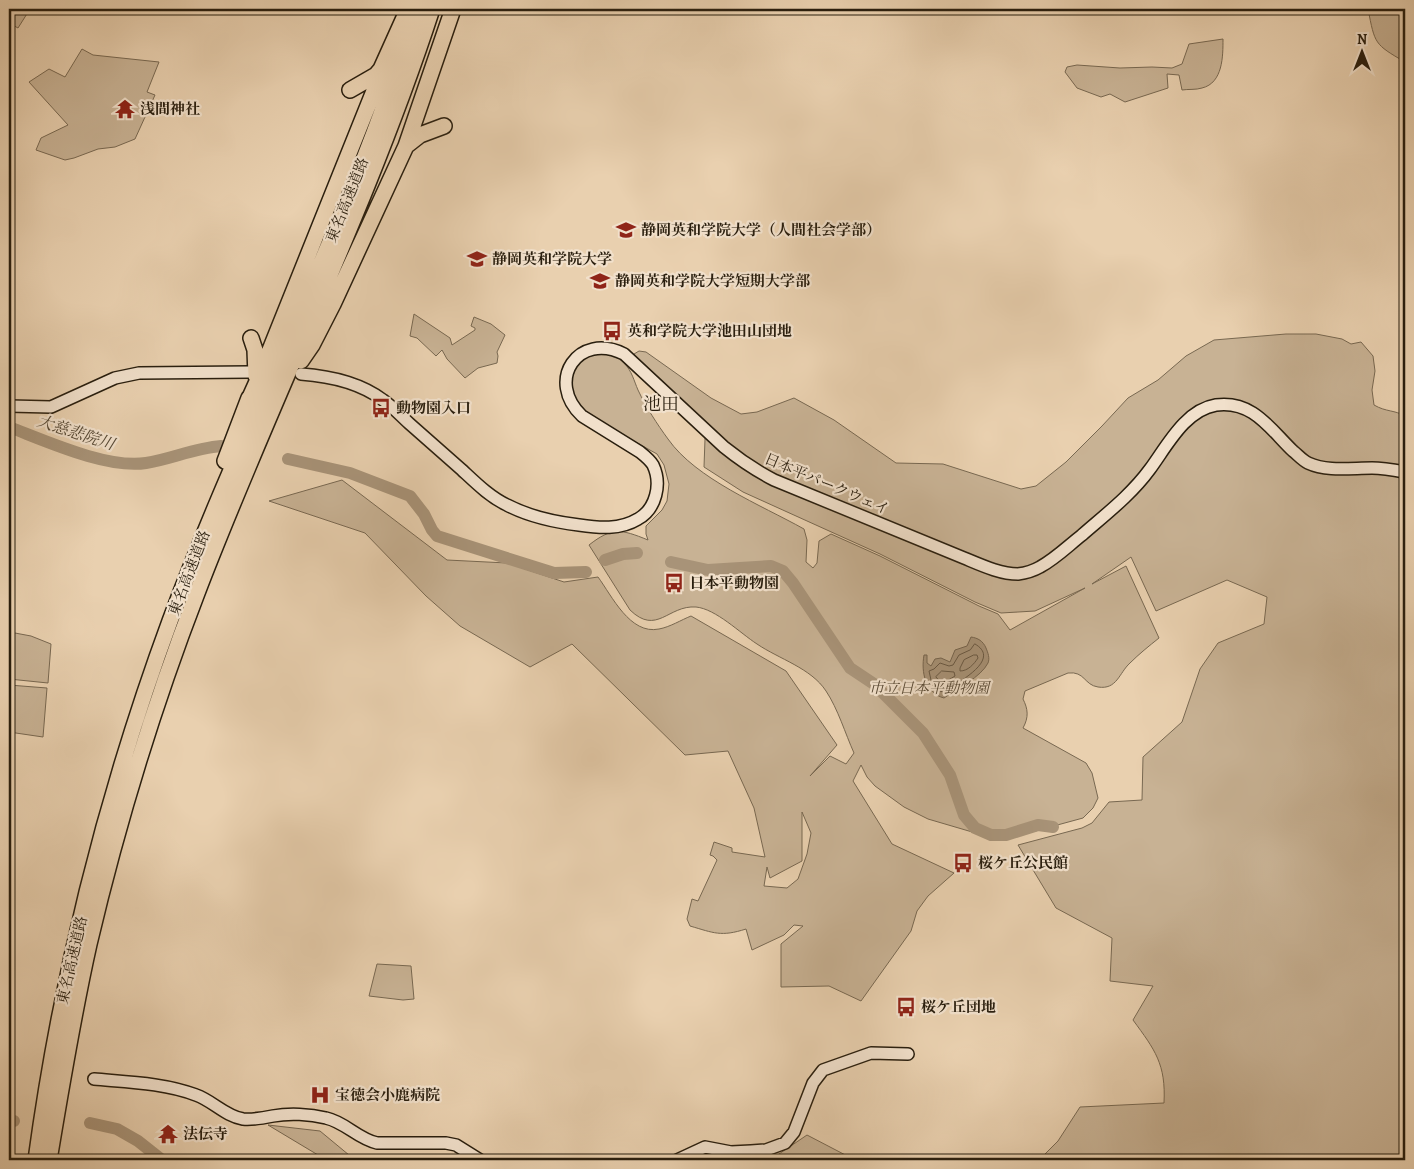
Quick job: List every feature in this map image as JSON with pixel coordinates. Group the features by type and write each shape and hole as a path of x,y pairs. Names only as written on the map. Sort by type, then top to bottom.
{"highway":[{"path":"246,406 408,9"},
{"name":"東名高速道路","path":"36,1160 56,1033 78,929 131,735 171,618 216,504 328,247 396,76 418,9"},
{"name":"東名高速道路","path":"48,1160 63,1072 89,945 137,765 197,592 345,242 408,80 432,9"},
{"path":"280,394 312,345 333,304 406,146 453,9"},
{"path":"350,90 376,75 390,51"},
{"path":"406,146 420,135 444,126"},
{"path":"171,618 217,482 257,375 255,350 251,338"}],"street":[{"name":"日本平パークウェイ","path":"300,374 338,379 382,400 477,484 506,505 551,521 594,527 615,527 634,522 641,518 649,509 655,498 656,491 654,469 648,458 582,416 576,410 568,397 565,380 570,367 579,356 592,348 602,347 611,349 624,354 724,447 753,469 774,480 991,569 1010,573 1029,572 1040,567 1111,510 1145,476 1180,428 1197,413 1206,408 1224,404 1247,408 1260,416 1287,445 1307,462 1326,467 1389,469 1405,472"},
{"path":"9,406 51,407 115,378 139,373 250,372"},
{"path":"677,1160 705,1147 731,1152 752,1152 766,1150 784,1143 794,1132 813,1083 823,1070 871,1054 908,1054"},
{"path":"94,1079 138,1083 183,1091 202,1097 232,1116 245,1119 290,1115 325,1118 340,1124 369,1141 377,1143 446,1143 456,1145 480,1160"}],"green space":[{"path":"9,9 30,9 18,28 9,23"},
{"path":"1368,9 1405,9 1405,62 1387,51 1378,42 1372,30"},
{"path":"1223,39 1222,61 1218,75 1209,85 1200,89 1182,90 1179,75 1167,74 1168,88 1125,102 1110,94 1101,97 1077,88 1065,72 1067,67 1077,65 1120,68 1172,68 1182,64 1189,44"},
{"path":"82,49 93,55 159,62 147,92 155,95 135,139 115,147 98,149 65,160 36,150 41,138 68,125 29,82 49,69 65,77"},
{"path":"414,314 450,338 452,345 475,330 471,326 474,317 491,324 505,335 497,352 497,363 478,368 465,378 447,359 442,350 436,356 417,338 410,336"},
{"name":"市立日本平動物園","path":"1286,334 1316,334 1342,339 1351,344 1361,342 1373,356 1375,371 1372,390 1374,405 1405,416 1405,468 1376,465 1399,478 1405,477 1405,1160 1039,1160 1058,1141 1080,1107 1164,1103 1164,1089 1161,1068 1153,1049 1133,1020 1153,986 1110,981 1112,938 1056,908 1018,845 1082,828 1092,823 1109,802 1142,800 1143,757 1182,722 1200,669 1218,643 1264,624 1267,597 1227,580 1156,611 1131,557 1092,584 1126,566 1159,638 1133,660 1117,680 1109,686 1093,686 1078,674 1068,673 1025,691 1023,699 1027,710 1027,717 1023,728 1086,763 1092,773 1098,798 1093,808 1083,818 1017,836 996,839 928,819 904,807 875,786 867,777 861,765 853,781 892,844 954,873 928,896 917,911 911,931 861,1001 829,986 781,987 781,944 803,926 794,925 784,935 752,950 746,929 730,933 718,933 690,926 687,919 692,899 698,901 717,860 710,855 714,842 732,848 732,852 765,857 754,808 728,751 685,755 572,644 530,667 460,626 426,596 365,533 269,501 342,480 447,560 507,563 564,582 598,577 623,612 639,626 649,629 663,628 691,616 786,671 837,745 810,776 830,756 846,764 854,753 834,705 820,683 803,670 750,639 728,622 704,609 696,607 686,608 655,620 639,617 630,610 589,545 604,535 617,532 624,532 648,540 646,526 662,510 667,501 669,484 664,465 657,454 584,412 572,397 570,376 582,357 604,354 614,356 624,363 652,415 680,453 712,479 804,529 807,540 806,562 813,568 817,563 819,541 831,534 998,614 1010,630 1085,588 1035,611 1001,613 975,602 880,554 743,492 704,467 707,423 635,358 634,354 639,351 646,352 711,398 741,414 757,412 794,398 834,420 896,463 943,464 1021,489 1036,486 1066,462 1128,398 1158,380 1186,356 1214,340","holes":["802,812 811,833 807,854 798,879 787,888 764,886 767,867 770,878 802,861"]},
{"path":"15,633 31,636 51,644 48,683 9,679 9,634"},
{"path":"9,685 47,688 43,737 9,732"},
{"path":"377,964 411,966 414,999 403,1000 369,996"},
{"path":"268,1125 320,1131 355,1160 324,1160"},
{"path":"807,1135 855,1160 705,1160 720,1155 776,1156"}],"water":[{"path":"971,637 980,640 985,646 989,659 985,668 962,687 944,698 932,692 924,675 924,655 927,655 927,663 931,666 935,659 941,658 950,662 955,650 967,646"}],"waterway":[{"name":"大慈悲院川","path":"9,427 95,458 130,464 146,463 221,446"},
{"path":"288,459 350,473 410,496 424,514 437,536 554,573 586,572"},
{"path":"605,560 623,554 637,553"},
{"path":"671,562 708,570 771,566 783,571 850,668 874,684 923,733 950,775 964,815 975,828 991,835 1006,835 1038,825 1053,827"},
{"path":"9,1121 14,1121"},
{"path":"90,1123 117,1129 138,1141 162,1160"}],"place":[{"name":"浅間神社","path":"125,109"},
{"name":"静岡英和学院大学（人間社会学部）","path":"626,230"},
{"name":"静岡英和学院大学","path":"477,259"},
{"name":"静岡英和学院大学短期大学部","path":"600,281"},
{"name":"英和学院大学池田山団地","path":"612,331"},
{"name":"動物園入口","path":"381,408"},
{"name":"日本平動物園","path":"674,583"},
{"name":"桜ケ丘公民館","path":"963,863"},
{"name":"桜ケ丘団地","path":"906,1007"},
{"name":"宝徳会小鹿病院","path":"320,1095"},
{"name":"法伝寺","path":"168,1134"}],"district":[{"name":"池田","path":"661,404"}]}
